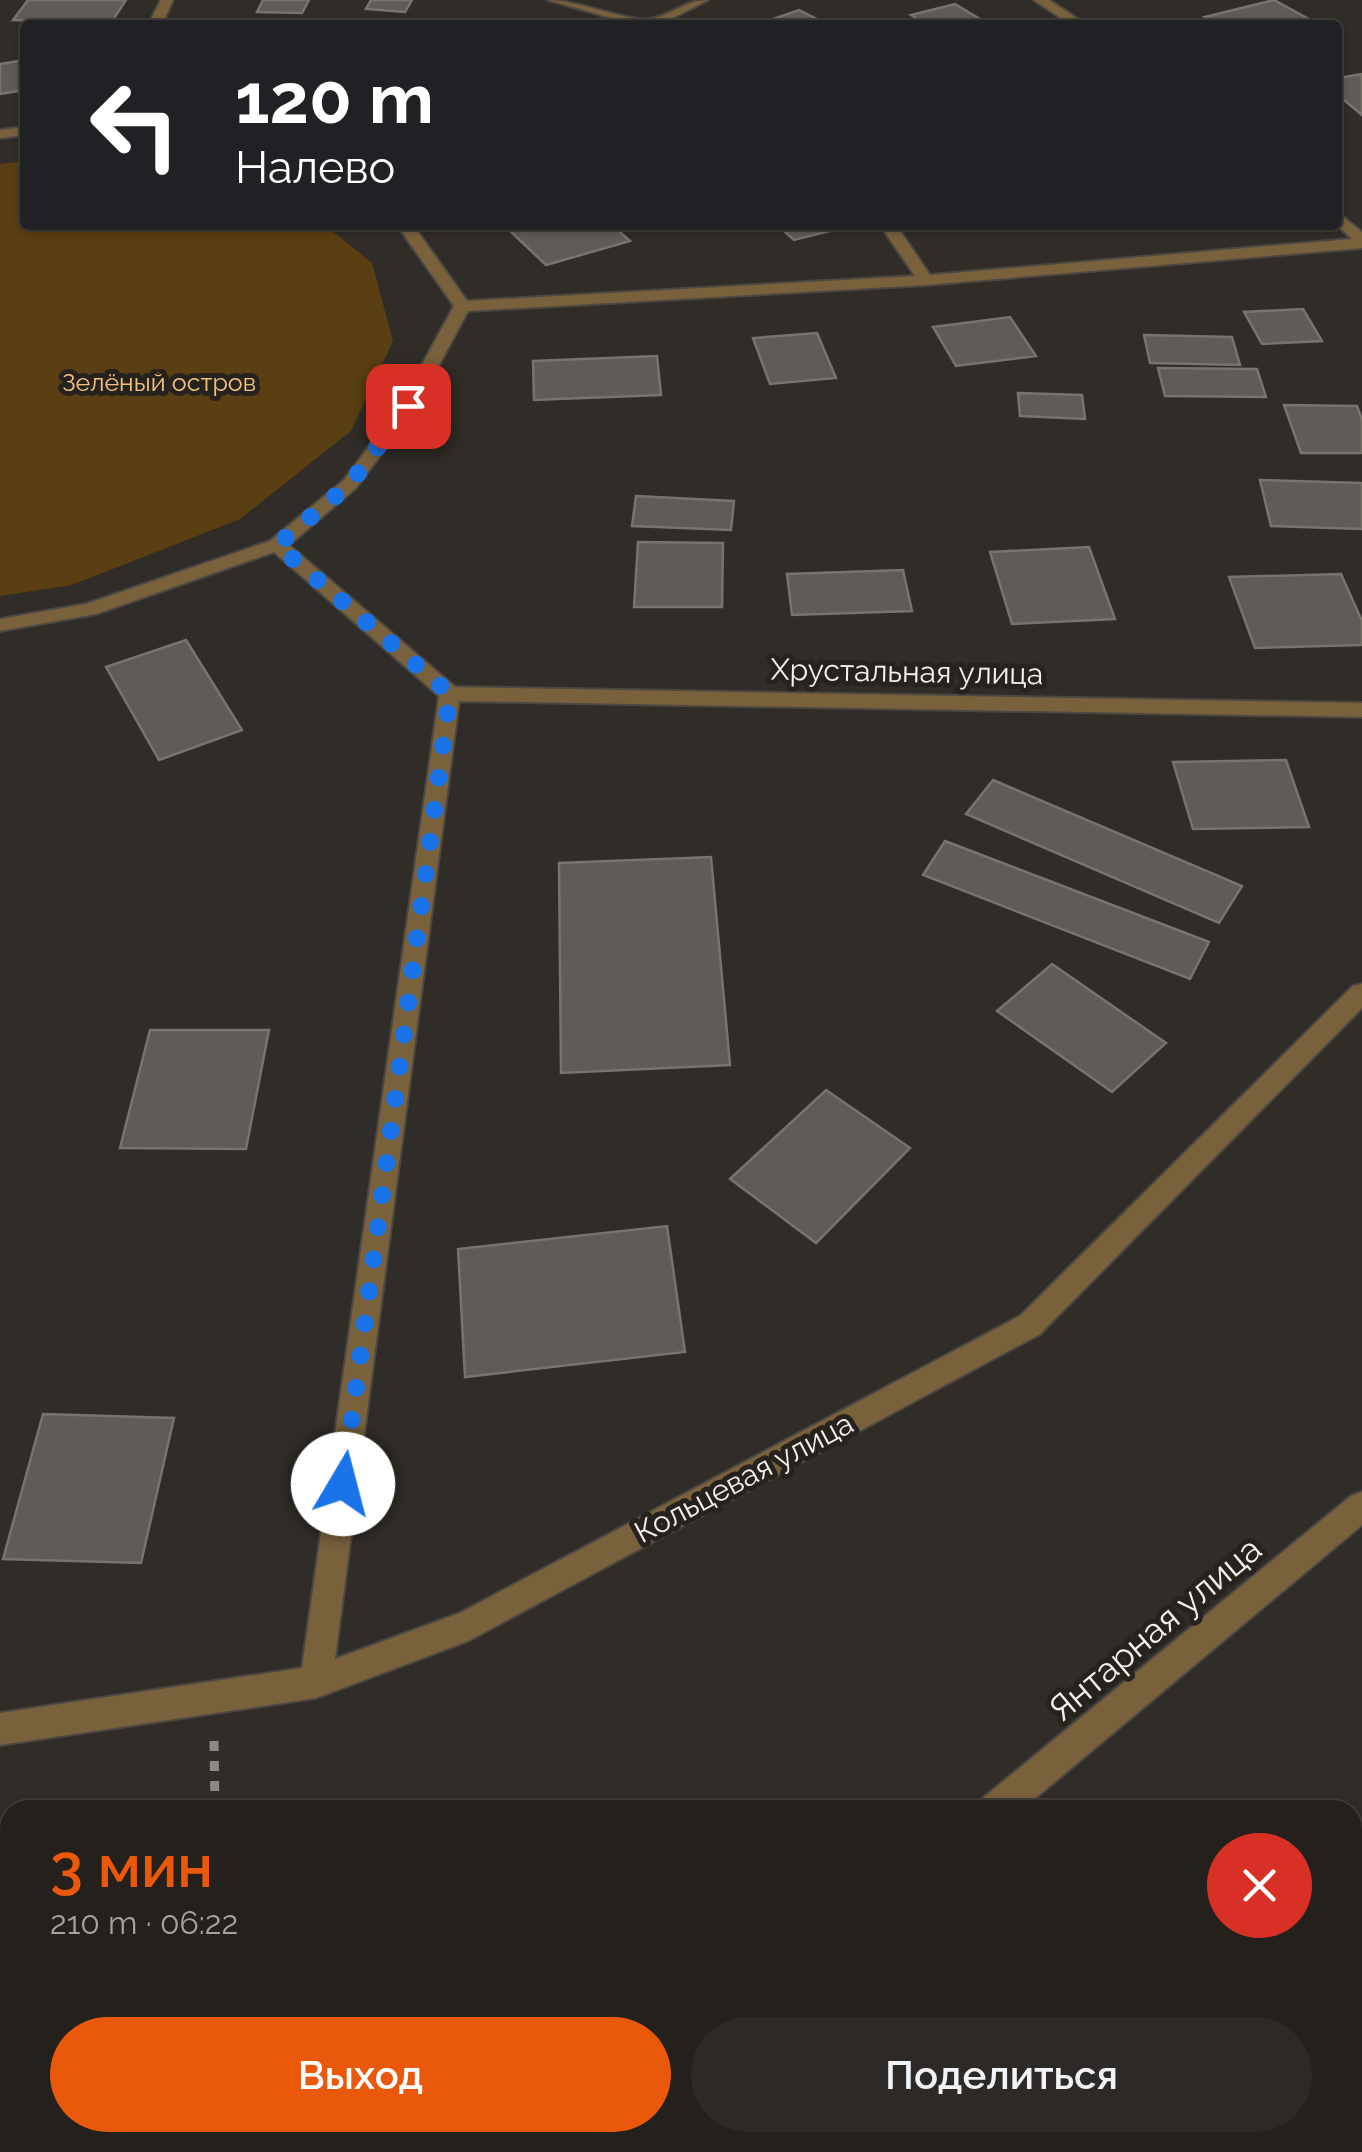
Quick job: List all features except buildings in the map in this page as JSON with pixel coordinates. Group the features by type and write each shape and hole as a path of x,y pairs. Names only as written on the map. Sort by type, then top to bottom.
{"street":[{"path":"554,0 630,20"},
{"path":"660,20 702,0"},
{"path":"1040,0 1072,20"},
{"path":"1342,222 1362,241"},
{"path":"409,230 462,306"},
{"path":"891,230 926,280"},
{"path":"462,306 926,280 1362,241"},
{"path":"0,626 89,610 277,545 350,484 408,406 462,306"},
{"path":"277,545 450,694 316,1682"},
{"name":"Хрустальная улица","path":"450,694 1362,710"},
{"name":"Кольцевая улица","path":"0,1729 316,1682 468,1626 1030,1325 1362,994"},
{"name":"Янтарная улица","path":"1007,1800 1362,1506"}],"path":[{"path":"214,1696 215,1800"}],"green space":[{"name":"Зелёный остров","path":"20,162 20,230 331,230 372,263 393,341 351,431 240,519 72,585 0,596 0,164"}],"route":[{"path":"343,1484 450,694 277,545 350,484 408,406"}]}
